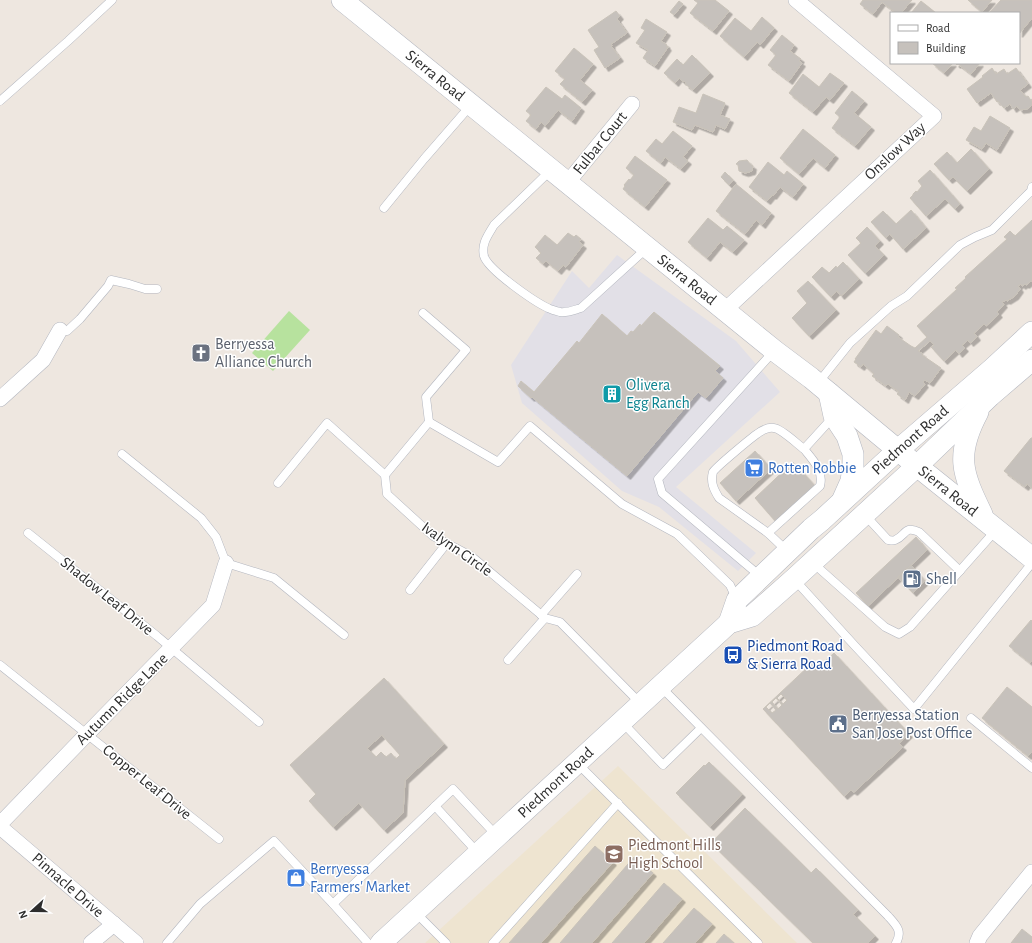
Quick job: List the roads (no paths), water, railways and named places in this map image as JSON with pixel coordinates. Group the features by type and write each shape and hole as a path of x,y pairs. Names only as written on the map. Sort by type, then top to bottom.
{"main road":[{"name":"Sierra Road","path":"342,0 1032,558"},
{"name":"Piedmont Road","path":"729,623 737,600 787,551 898,450 992,369 1032,332"},
{"name":"Piedmont Road","path":"381,943 729,623 752,616 813,562 984,402 1032,360"},
{"path":"823,389 834,416 847,436 853,454 851,481 842,501"},
{"path":"984,402 972,424 965,444 963,460 970,490 991,525"}],"street":[{"name":"Onslow Way","path":"725,310 934,116 796,0"},
{"name":"Fulbar Court","path":"568,182 632,104"},
{"path":"0,399 43,360 60,330"},
{"name":"Autumn Ridge Lane","path":"0,825 213,605 226,563"},
{"name":"Pinnacle Drive","path":"0,825 136,943"},
{"path":"977,943 980,936 1032,872"},
{"path":"91,943 114,924"}],"lane":[{"path":"0,101 112,0"},
{"path":"384,208 472,104"},
{"path":"552,169 494,225 487,235 483,244 484,257 495,272 528,296 548,308 562,312 570,312 581,308 648,247"},
{"path":"823,389 850,343 891,306 907,296 960,245 992,230 1031,191 1032,187"},
{"path":"60,330 67,331 80,319 108,286 111,280 129,284 145,290 157,289"},
{"path":"278,483 327,423 385,475 429,422 426,397 466,350 423,313"},
{"path":"761,576 662,494 658,479 775,351"},
{"path":"804,450 834,416"},
{"path":"429,422 498,462 530,426 622,504 677,534 730,585 737,600"},
{"path":"768,533 820,486 821,483 818,469 814,461 804,450 786,435 774,428 766,429 750,439 714,470 712,478 714,490 719,498 768,533 787,551"},
{"path":"122,454 200,518 216,538 226,563 274,578 344,635"},
{"name":"Ivalynn Circle","path":"385,475 387,494 433,536 471,556 543,617 560,622 641,704"},
{"path":"865,514 888,540 895,540 908,530 919,532 960,571"},
{"path":"813,562 885,627 899,634 910,627 960,571 991,525"},
{"name":"Shadow Leaf Drive","path":"28,533 259,722"},
{"path":"410,590 447,543"},
{"path":"794,579 914,710 1032,563"},
{"path":"508,660 576,574"},
{"name":"Copper Leaf Drive","path":"0,665 219,839"},
{"path":"660,687 888,916 895,924 899,932 899,938 896,943"},
{"path":"971,718 1032,768"},
{"path":"622,722 662,765 701,728"},
{"path":"577,763 758,943"},
{"path":"333,904 453,789 497,836"},
{"path":"493,943 618,803"},
{"path":"435,806 479,854"},
{"path":"167,943 200,904 274,841 368,943"},
{"path":"415,912 446,943"}],"place":[{"name":"Berryessa Alliance Church","path":"201,353"},
{"name":"Olivera Egg Ranch","path":"612,394"},
{"name":"Rotten Robbie","path":"754,468"},
{"name":"Shell","path":"912,579"},
{"name":"Piedmont Road & Sierra Road","path":"733,655"},
{"name":"Berryessa Station San Jose Post Office","path":"838,724"},
{"name":"Piedmont Hills High School","path":"614,854"},
{"name":"Berryessa Farmers' Market","path":"296,878"}]}
